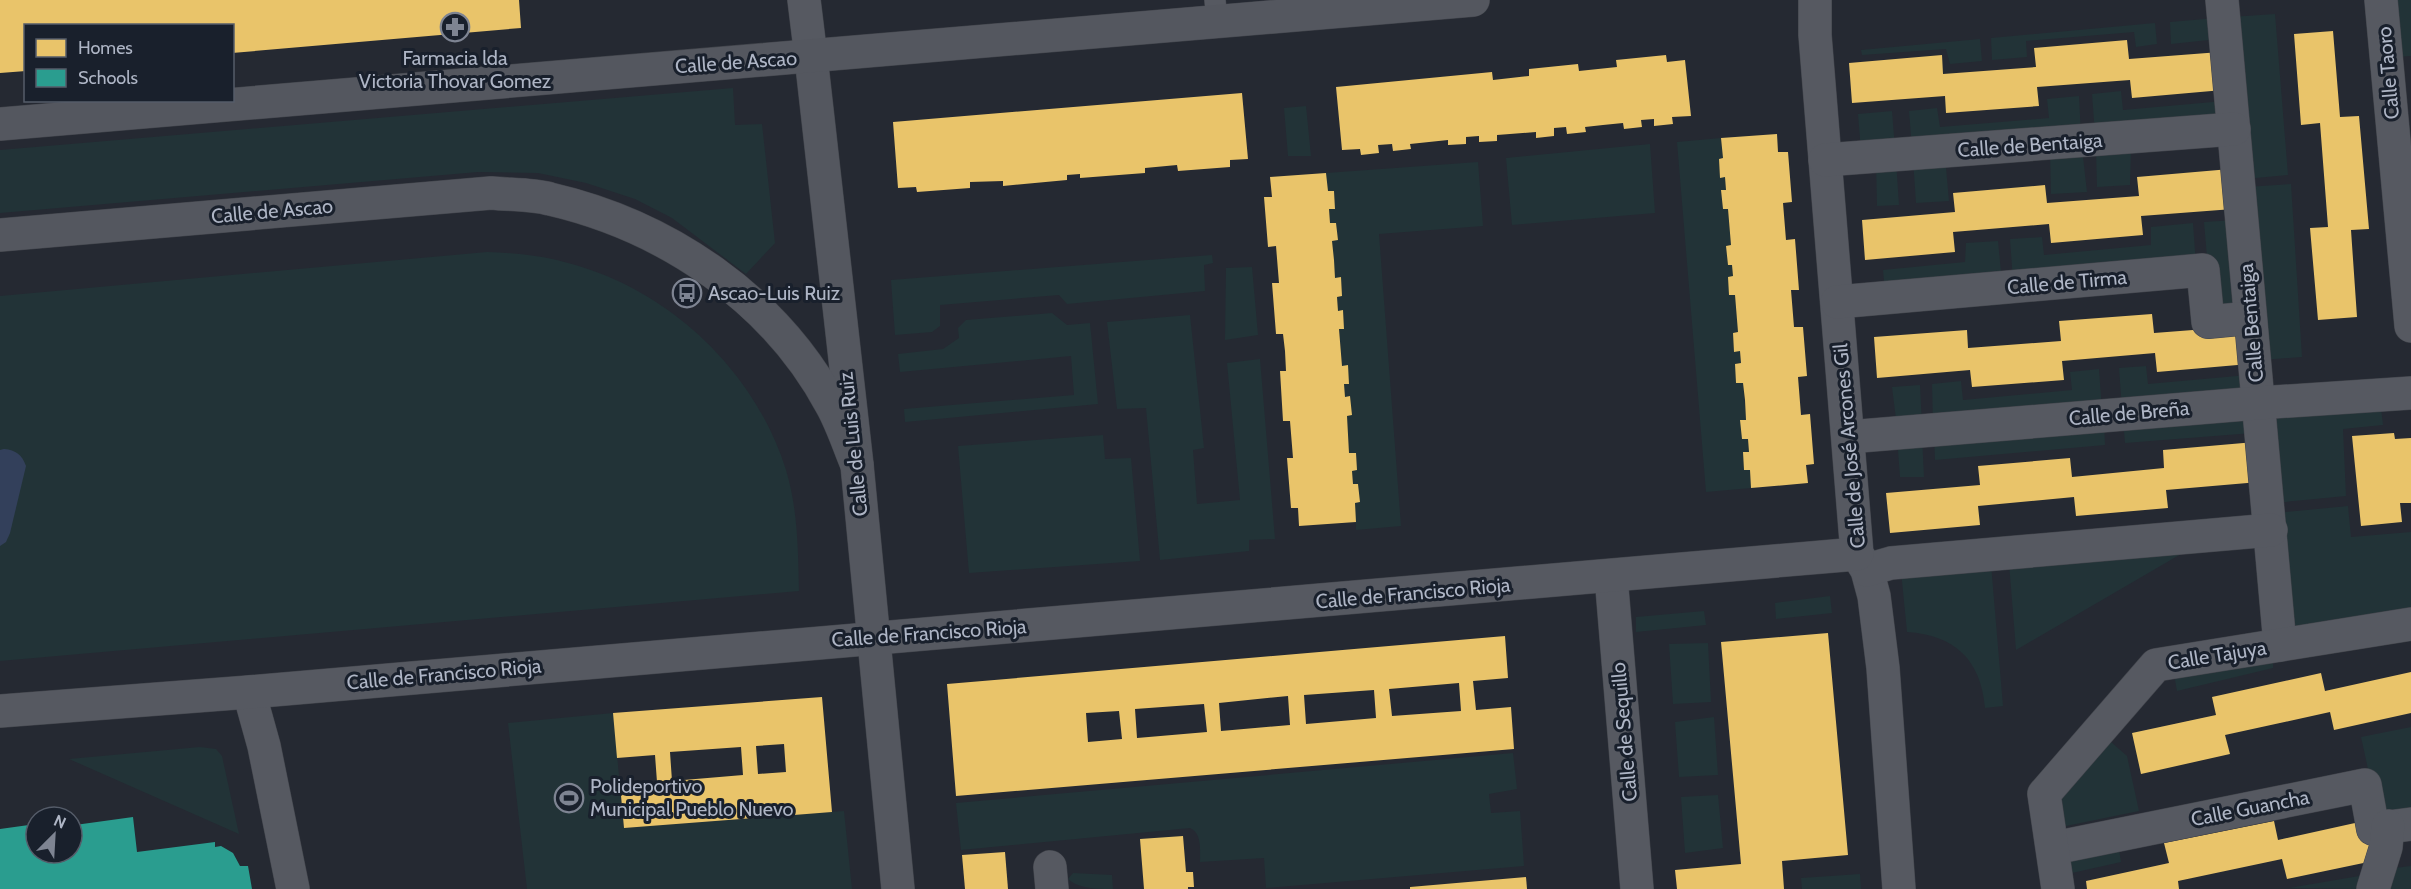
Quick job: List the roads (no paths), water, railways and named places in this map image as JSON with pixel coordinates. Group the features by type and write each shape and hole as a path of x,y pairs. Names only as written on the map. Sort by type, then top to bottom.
{"street":[{"name":"Calle de Luis Ruiz","path":"804,0 856,465 897,889"},
{"name":"Calle de Ascao","path":"0,124 811,57 983,40 1216,11 1473,0"},
{"name":"Calle de José Arcones Gil","path":"1815,0 1815,36 1848,437 1862,562 1874,596 1883,668 1899,889"},
{"name":"Calle Bentaiga","path":"2222,0 2280,645"},
{"name":"Calle Taoro","path":"2381,0 2411,326"},
{"name":"Calle de Bentaiga","path":"1826,160 2234,129"},
{"name":"Calle de Ascao","path":"0,235 491,193 549,198 612,217 667,241 708,268 747,298 809,368 833,407 856,465"},
{"name":"Calle de Tirma","path":"1837,302 2203,270 2208,322 2250,318"},
{"name":"Calle de Breña","path":"1848,437 2258,402 2411,393"},
{"name":"Calle de Francisco Rioja","path":"0,711 249,692 872,637 1611,576 1862,562 1891,563 2271,530"},
{"name":"Calle de Sequillo","path":"1611,576 1637,889"},
{"name":"Calle Tajuya","path":"2054,848 2044,794 2156,665 2411,624"},
{"path":"249,692 264,746 293,889"},
{"name":"Calle Guancha","path":"2054,848 2365,785 2373,829 2400,825"},
{"path":"2373,889 2386,847 2400,825"},
{"path":"2054,848 2058,889"}],"water":[{"path":"4,449 18,454 26,466 10,533 6,542 0,546 0,450"}],"place":[{"name":"Farmacia lda Victoria Thovar Gomez","path":"455,27"},
{"name":"Ascao-Luis Ruiz","path":"687,293"},
{"name":"Polideportivo Municipal Pueblo Nuevo","path":"569,798"}]}
